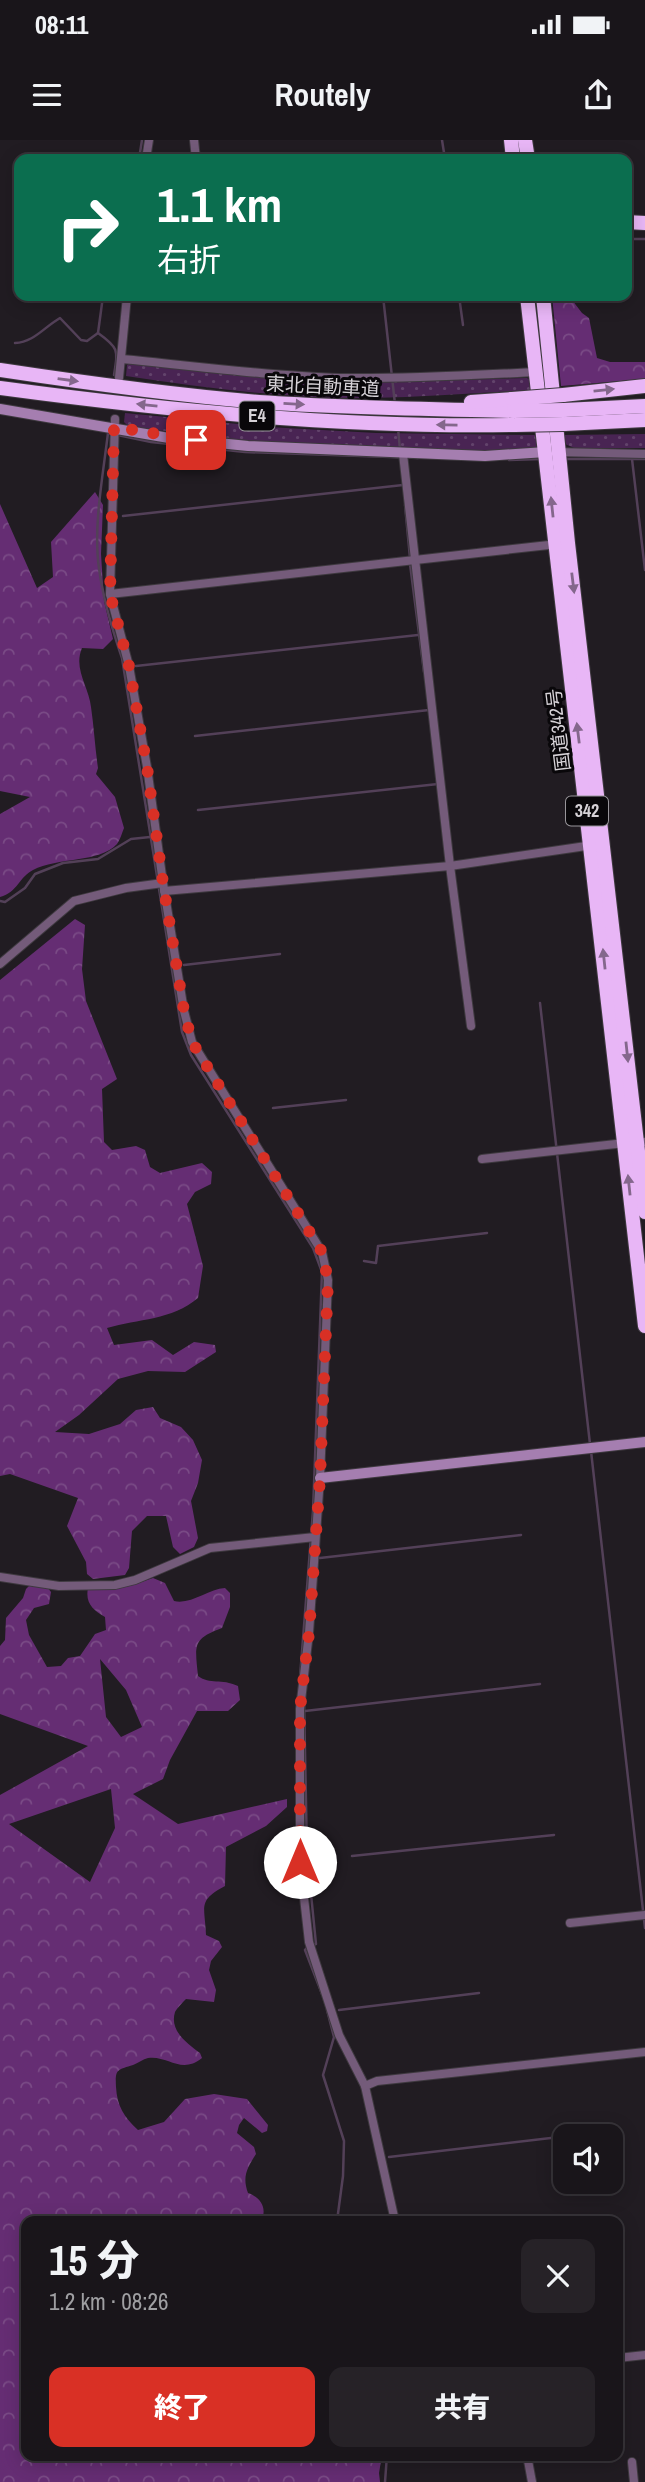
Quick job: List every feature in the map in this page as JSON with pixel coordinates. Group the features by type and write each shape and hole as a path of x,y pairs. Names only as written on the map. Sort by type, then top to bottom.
{"highway":[{"name":"国道342号","path":"528,301 536,372 552,452 597,844 645,1212"},
{"name":"国道342号","path":"544,301 552,372 552,452"},
{"name":"東北自動車道","path":"0,370 191,395 415,411 514,412"},
{"path":"514,412 564,410 645,386"},
{"name":"東北自動車道","path":"0,388 259,417 350,423 645,406"},
{"name":"東北自動車道","path":"564,410 645,420"},
{"name":"国道342号","path":"636,1143 645,1326"}],"street":[{"path":"120,378 127,301"},
{"path":"122,359 337,378 397,379 552,372"},
{"path":"0,409 114,423 169,438 248,446 485,456 552,452 645,454"},
{"path":"114,423 110,594 129,666 147,767 163,887 184,1011 192,1042 325,1260 328,1280 320,1478 309,1633 300,1709 300,1862 309,1942 339,2035 365,2086 394,2216"},
{"path":"403,454 471,1026"},
{"path":"110,594 562,543"},
{"path":"0,964 74,901 126,888 450,866 597,844"},
{"path":"482,1159 636,1143"},
{"path":"320,1478 645,1442"},
{"path":"0,1577 59,1586 116,1585 135,1580 210,1548 315,1537"},
{"path":"570,1923 645,1915"},
{"path":"365,2086 377,2081 645,2052"},
{"path":"623,2357 645,2355"},
{"path":"528,2461 532,2482"},
{"path":"632,2462 634,2482"}],"shaded area":[{"path":"130,363 348,383 527,378 530,380 531,390 371,398 279,395 126,376 127,365"},
{"path":"125,413 268,427 376,433 536,435 537,448 473,452 246,442 128,426 124,422"},
{"path":"645,434 645,448 574,448 565,444 564,435"}],"green space":[{"path":"552,301 573,301 589,318 597,358 610,362 645,362 645,379 561,386"},
{"path":"95,492 103,505 101,554 104,601 113,639 103,649 82,648 79,663 90,700 98,768 96,774 115,797 124,828 118,842 109,850 33,870 24,876 11,892 0,897 0,814 30,797 0,791 0,504 37,588 53,577 51,542"},
{"path":"75,919 85,925 82,969 86,1001 117,1079 102,1089 104,1142 112,1150 136,1146 145,1150 150,1167 160,1173 202,1163 212,1172 211,1184 195,1192 187,1204 203,1266 198,1298 166,1315 107,1328 114,1345 152,1340 173,1355 194,1342 215,1345 216,1352 185,1372 148,1371 118,1379 79,1415 55,1432 89,1434 120,1424 136,1410 153,1407 160,1418 181,1427 193,1440 202,1460 191,1501 198,1538 194,1547 180,1554 173,1547 166,1516 147,1516 132,1531 129,1568 125,1575 93,1579 87,1574 86,1562 67,1526 78,1498 10,1474 0,1476 0,980"},
{"path":"153,1578 165,1583 174,1601 180,1602 225,1588 230,1593 230,1607 222,1628 205,1636 198,1644 198,1676 238,1686 240,1700 228,1711 197,1711 170,1760 163,1779 133,1794 178,1824 287,1799 287,1807 266,1826 226,1847 225,1886 206,1900 206,1935 219,1941 222,1947 211,1961 209,1970 216,1990 214,2002 186,1999 176,2010 174,2019 177,2031 202,2058 188,2065 181,2065 148,2058 120,2069 116,2077 118,2100 122,2111 138,2130 164,2122 185,2099 214,2094 247,2099 268,2125 267,2131 262,2133 244,2118 237,2133 254,2147 256,2154 248,2168 245,2182 248,2193 259,2200 264,2212 263,2216 21,2216 21,2461 381,2461 380,2482 0,2482 0,1795 88,1746 0,1714 0,1646 5,1640 6,1618 23,1598 26,1589 30,1585 47,1587 51,1592 49,1604 34,1608 26,1620 29,1635 47,1667 61,1666 68,1658 80,1656 95,1634 106,1630 105,1617 89,1602 88,1588 129,1585","holes":["100,1659 126,1690 142,1727 121,1737 106,1717","111,1789 115,1828 90,1882 9,1824"]}],"waterway":[{"path":"140,154 142,140"},
{"path":"442,140 444,154"},
{"path":"632,239 645,239"},
{"path":"102,301 98,333 110,342 115,350 114,375"},
{"path":"384,301 395,404"},
{"path":"460,301 463,325"},
{"path":"15,343 33,337 60,318 81,340 87,341 98,333"},
{"path":"398,428 400,450"},
{"path":"299,1690 313,1511 322,1272 313,1248 191,1055 182,1032 122,658 101,580 97,552 99,501 108,433 151,442 245,452 418,458"},
{"path":"509,460 541,459"},
{"path":"565,459 645,459"},
{"path":"632,459 645,570"},
{"path":"123,516 403,485"},
{"path":"405,505 410,558"},
{"path":"410,564 424,672"},
{"path":"136,666 418,635"},
{"path":"195,736 429,710"},
{"path":"198,810 438,784"},
{"path":"0,901 5,902 25,888 35,874 63,863 98,859 131,839 150,837"},
{"path":"184,965 280,954"},
{"path":"540,1003 590,1444"},
{"path":"273,1108 346,1100"},
{"path":"364,1261 376,1263 378,1246 487,1233"},
{"path":"591,1451 645,1928"},
{"path":"320,1558 521,1535"},
{"path":"305,1711 540,1684"},
{"path":"304,1699 307,1854 316,1944 313,1945"},
{"path":"352,1856 554,1835"},
{"path":"307,1948 305,1950 322,1994"},
{"path":"339,2010 479,1993"},
{"path":"327,2010 334,2037 323,2075 344,2141 338,2216"},
{"path":"389,2157 553,2138"},
{"path":"385,2482 387,2461"}],"route":[{"path":"196,440 169,438 114,427 110,594 129,666 184,1011 192,1042 322,1252 328,1280 320,1478 309,1633 300,1709 300,1862"}]}
